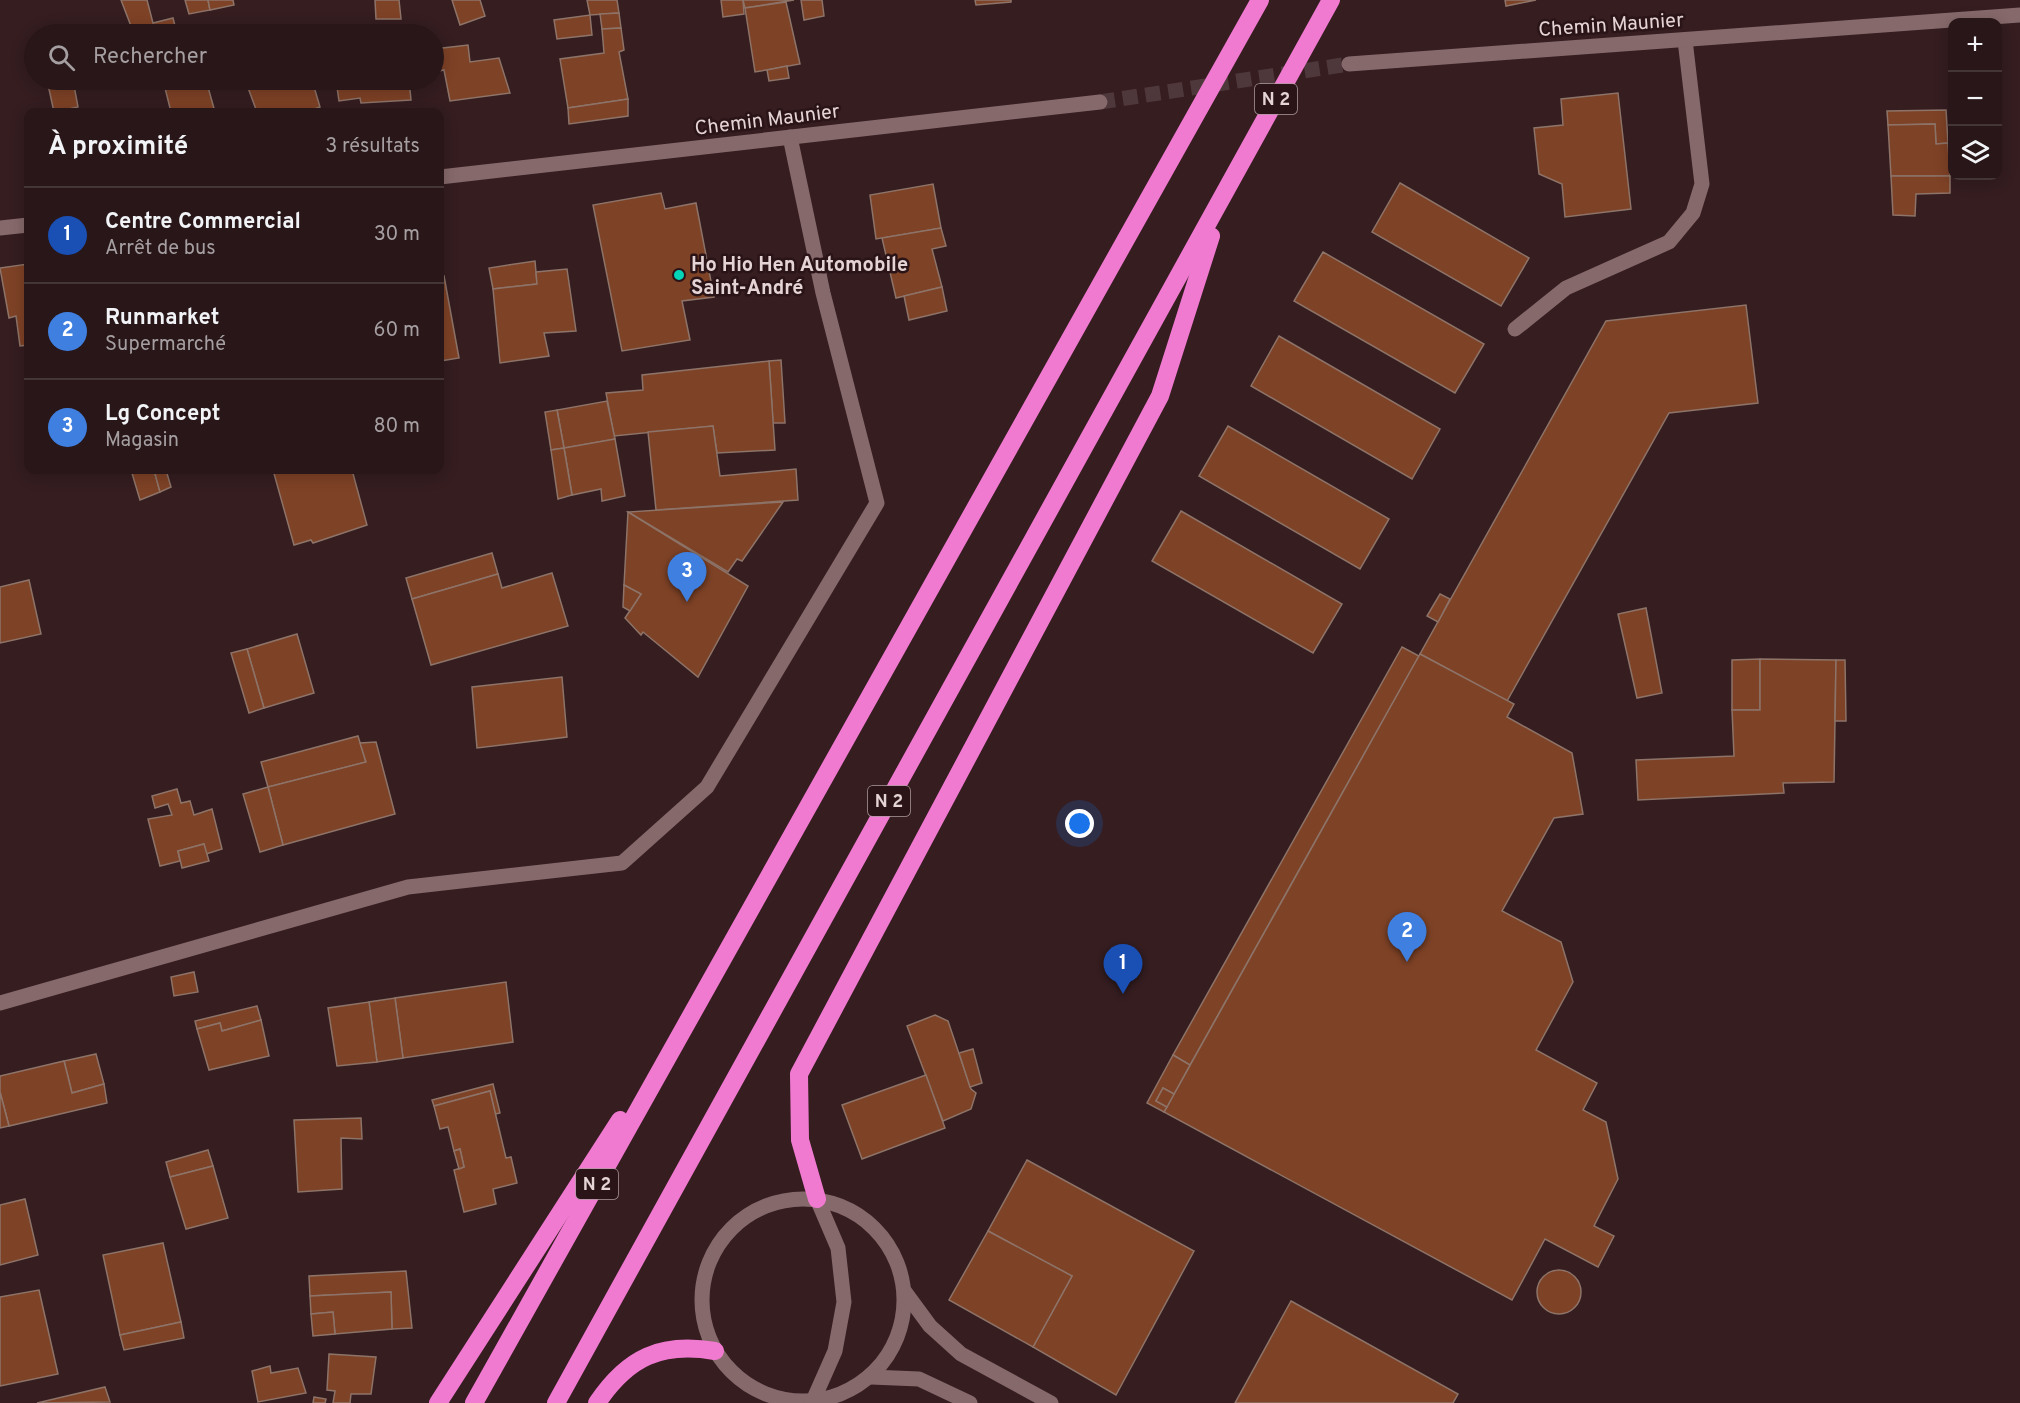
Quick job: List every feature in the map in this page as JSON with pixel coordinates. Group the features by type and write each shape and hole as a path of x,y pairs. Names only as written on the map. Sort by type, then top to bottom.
{"highway":[{"name":"N 2","path":"474,1403 1260,0"},
{"name":"N 2","path":"556,1403 1330,0"},
{"path":"818,1199 800,1140 800,1074 1160,396 1222,199"},
{"path":"438,1403 719,964"},
{"path":"597,1403 607,1389 640,1358 665,1349 688,1346 715,1351"}],"street":[{"name":"Chemin Maunier","path":"1349,64 2020,15"},
{"path":"1515,329 1566,288 1669,242 1693,213 1701,184 1685,40"},
{"name":"Chemin Maunier","path":"444,177 1100,102"},
{"path":"0,1003 408,887 622,863 707,787 877,503 823,293 790,137"},
{"path":"0,228 24,225"},
{"path":"812,1402 835,1351 844,1302 838,1248 818,1199"},
{"path":"818,1199 836,1203 864,1219 884,1238 898,1261 905,1292 903,1324 891,1353 871,1377 843,1394 812,1402 784,1400 756,1390 733,1373 715,1351 704,1321 702,1288 710,1257 729,1230 754,1210 785,1200 818,1199"},
{"path":"905,1292 930,1326 962,1354 1051,1403"},
{"path":"871,1377 919,1379 970,1403"}],"building":[{"path":"121,0 147,0 153,23 173,18 174,24 130,24"},
{"path":"185,0 208,0 210,10 189,14"},
{"path":"208,0 233,0 234,5 210,10"},
{"path":"375,0 399,0 401,19 376,19"},
{"path":"452,0 480,0 485,16 460,25"},
{"path":"587,0 617,0 619,13 590,15"},
{"path":"721,0 743,0 744,14 723,17"},
{"path":"743,0 794,0 745,8"},
{"path":"801,0 822,0 824,16 804,20"},
{"path":"975,0 1011,0 1011,2 976,5"},
{"path":"1505,0 1536,0 1506,6"},
{"path":"786,2 800,64 755,72 745,8"},
{"path":"619,13 621,28 602,29 600,14"},
{"path":"590,15 592,35 557,39 554,20"},
{"path":"621,28 624,50 619,52 628,99 568,108 560,59 604,53 602,29"},
{"path":"468,45 470,62 499,58 510,93 450,101 444,70 444,48"},
{"path":"787,66 789,78 769,81 767,70"},
{"path":"49,90 75,90 78,107 53,108"},
{"path":"166,90 209,90 214,108 170,108"},
{"path":"249,90 315,90 320,107 317,108 256,108"},
{"path":"337,90 410,90 411,100 361,103 360,98 339,101"},
{"path":"1618,93 1631,209 1565,217 1562,184 1539,174 1534,128 1563,125 1561,99"},
{"path":"628,99 628,116 569,124 568,108"},
{"path":"1946,110 1948,143 1936,144 1935,124 1888,125 1887,111"},
{"path":"1935,124 1936,144 1948,143 1948,176 1891,176 1888,125"},
{"path":"1891,176 1948,176 1950,193 1916,194 1915,216 1893,215"},
{"path":"1400,183 1529,258 1501,306 1372,232"},
{"path":"933,184 941,228 876,239 870,195"},
{"path":"661,193 665,209 696,203 714,297 682,301 690,340 622,351 593,205"},
{"path":"941,228 946,246 932,249 942,287 896,298 882,238"},
{"path":"1323,252 1484,344 1455,393 1294,301"},
{"path":"535,261 537,284 493,289 489,268"},
{"path":"24,265 24,346 20,346 16,316 9,318 0,268"},
{"path":"567,269 576,331 544,333 549,356 500,363 493,289 537,284 536,272"},
{"path":"444,276 459,358 444,360"},
{"path":"942,287 947,311 909,320 904,296"},
{"path":"1746,305 1758,403 1669,413 1507,701 1420,654 1606,321"},
{"path":"1279,336 1440,429 1412,479 1251,386"},
{"path":"781,360 785,423 773,423 769,361"},
{"path":"769,361 775,450 717,453 713,426 614,436 606,393 643,390 642,375"},
{"path":"607,401 615,439 564,448 557,410"},
{"path":"557,410 564,448 551,450 545,412"},
{"path":"713,426 720,476 796,469 798,500 656,510 648,432"},
{"path":"1228,426 1389,519 1360,569 1199,476"},
{"path":"615,439 625,496 602,501 601,489 572,495 564,448"},
{"path":"564,448 572,495 558,499 551,450"},
{"path":"132,474 155,474 160,492 140,500"},
{"path":"155,474 167,474 171,487 160,492"},
{"path":"274,474 353,474 367,525 313,543 311,540 294,545"},
{"path":"783,502 742,561 737,559 728,572 628,512"},
{"path":"1181,511 1342,604 1313,653 1152,561"},
{"path":"628,512 748,586 698,677 643,632 641,635 625,618 641,594 624,585"},
{"path":"492,553 498,574 412,599 406,578"},
{"path":"552,573 568,626 431,665 412,599 498,574 502,588"},
{"path":"29,580 41,634 0,643 0,587"},
{"path":"624,585 641,594 630,611 623,607"},
{"path":"1440,594 1450,599 1438,622 1427,616"},
{"path":"1646,608 1662,693 1637,698 1618,614"},
{"path":"297,634 314,693 264,708 247,649"},
{"path":"1402,647 1419,656 1190,1065 1173,1055"},
{"path":"247,649 264,708 249,713 231,653"},
{"path":"1420,654 1514,704 1507,717 1572,753 1583,814 1554,818 1502,911 1561,942 1573,982 1536,1050 1597,1083 1583,1110 1606,1122 1618,1179 1594,1226 1614,1236 1598,1267 1545,1239 1512,1300 1164,1112"},
{"path":"1760,659 1760,710 1732,710 1732,660"},
{"path":"1760,659 1836,660 1834,782 1783,783 1784,793 1638,800 1636,760 1734,756 1732,710 1760,710"},
{"path":"1836,660 1845,660 1846,721 1835,721"},
{"path":"562,677 567,737 477,748 472,687"},
{"path":"358,736 366,762 268,787 261,762"},
{"path":"376,742 395,814 283,845 268,787 366,762 360,743"},
{"path":"268,787 283,845 260,852 243,794"},
{"path":"177,789 181,803 190,801 194,815 212,809 222,849 206,854 204,844 178,851 180,861 160,866 148,819 172,815 168,804 155,808 152,796"},
{"path":"204,844 209,861 182,868 178,851"},
{"path":"194,972 198,992 174,996 171,977"},
{"path":"506,982 513,1042 403,1058 395,998"},
{"path":"395,998 403,1058 377,1062 369,1002"},
{"path":"369,1002 377,1062 337,1066 328,1008"},
{"path":"257,1006 261,1020 222,1031 220,1023 197,1029 195,1021"},
{"path":"935,1015 948,1021 971,1089 976,1093 971,1109 943,1121 907,1026"},
{"path":"261,1020 269,1056 209,1070 197,1029 220,1023 222,1031"},
{"path":"973,1049 982,1083 970,1087 959,1053"},
{"path":"96,1054 104,1084 72,1093 64,1061"},
{"path":"1173,1055 1190,1065 1174,1094 1163,1088 1156,1101 1167,1107 1164,1112 1147,1103"},
{"path":"64,1061 72,1093 104,1084 107,1103 9,1126 0,1092 0,1076"},
{"path":"926,1075 945,1128 862,1159 842,1105"},
{"path":"493,1084 500,1113 495,1114 490,1091 434,1106 432,1100"},
{"path":"1163,1088 1174,1094 1167,1107 1156,1101"},
{"path":"490,1091 506,1158 511,1157 517,1183 493,1189 496,1204 464,1212 454,1170 464,1167 460,1149 454,1151 448,1127 440,1129 434,1106"},
{"path":"0,1092 9,1126 0,1128"},
{"path":"361,1118 362,1139 341,1138 342,1189 298,1192 294,1120"},
{"path":"460,1149 464,1167 459,1169 454,1151"},
{"path":"208,1150 213,1166 170,1177 166,1162"},
{"path":"1027,1160 1194,1251 1116,1395 1033,1347 1072,1276 988,1231"},
{"path":"213,1166 228,1218 186,1229 170,1177"},
{"path":"25,1199 38,1255 0,1265 0,1205"},
{"path":"988,1231 1072,1276 1033,1347 949,1300"},
{"path":"163,1243 181,1322 120,1335 103,1255"},
{"path":"1559,1270 1575,1276 1581,1292 1575,1308 1559,1314 1543,1308 1537,1292 1543,1276"},
{"path":"406,1271 412,1328 392,1329 391,1292 310,1296 309,1276"},
{"path":"39,1290 58,1374 0,1386 0,1297"},
{"path":"391,1292 392,1329 335,1334 333,1312 311,1314 310,1296"},
{"path":"1291,1301 1458,1394 1453,1403 1235,1403"},
{"path":"333,1312 335,1334 313,1336 311,1314"},
{"path":"181,1322 184,1338 124,1350 120,1335"},
{"path":"329,1354 376,1357 371,1394 351,1394 350,1403 333,1403 335,1391 327,1390"},
{"path":"270,1366 271,1373 298,1368 306,1393 258,1402 252,1371"},
{"path":"105,1387 110,1402 37,1403"},
{"path":"314,1397 326,1399 325,1403 313,1403"}],"tunnel":[{"path":"1100,102 1349,64"}],"place":[{"name":"Ho Hio Hen Automobile Saint-André","path":"679,275"},
{"name":"Lg Concept","path":"687,602"},
{"name":"Runmarket","path":"1407,962"},
{"name":"Centre Commercial","path":"1123,994"}]}
